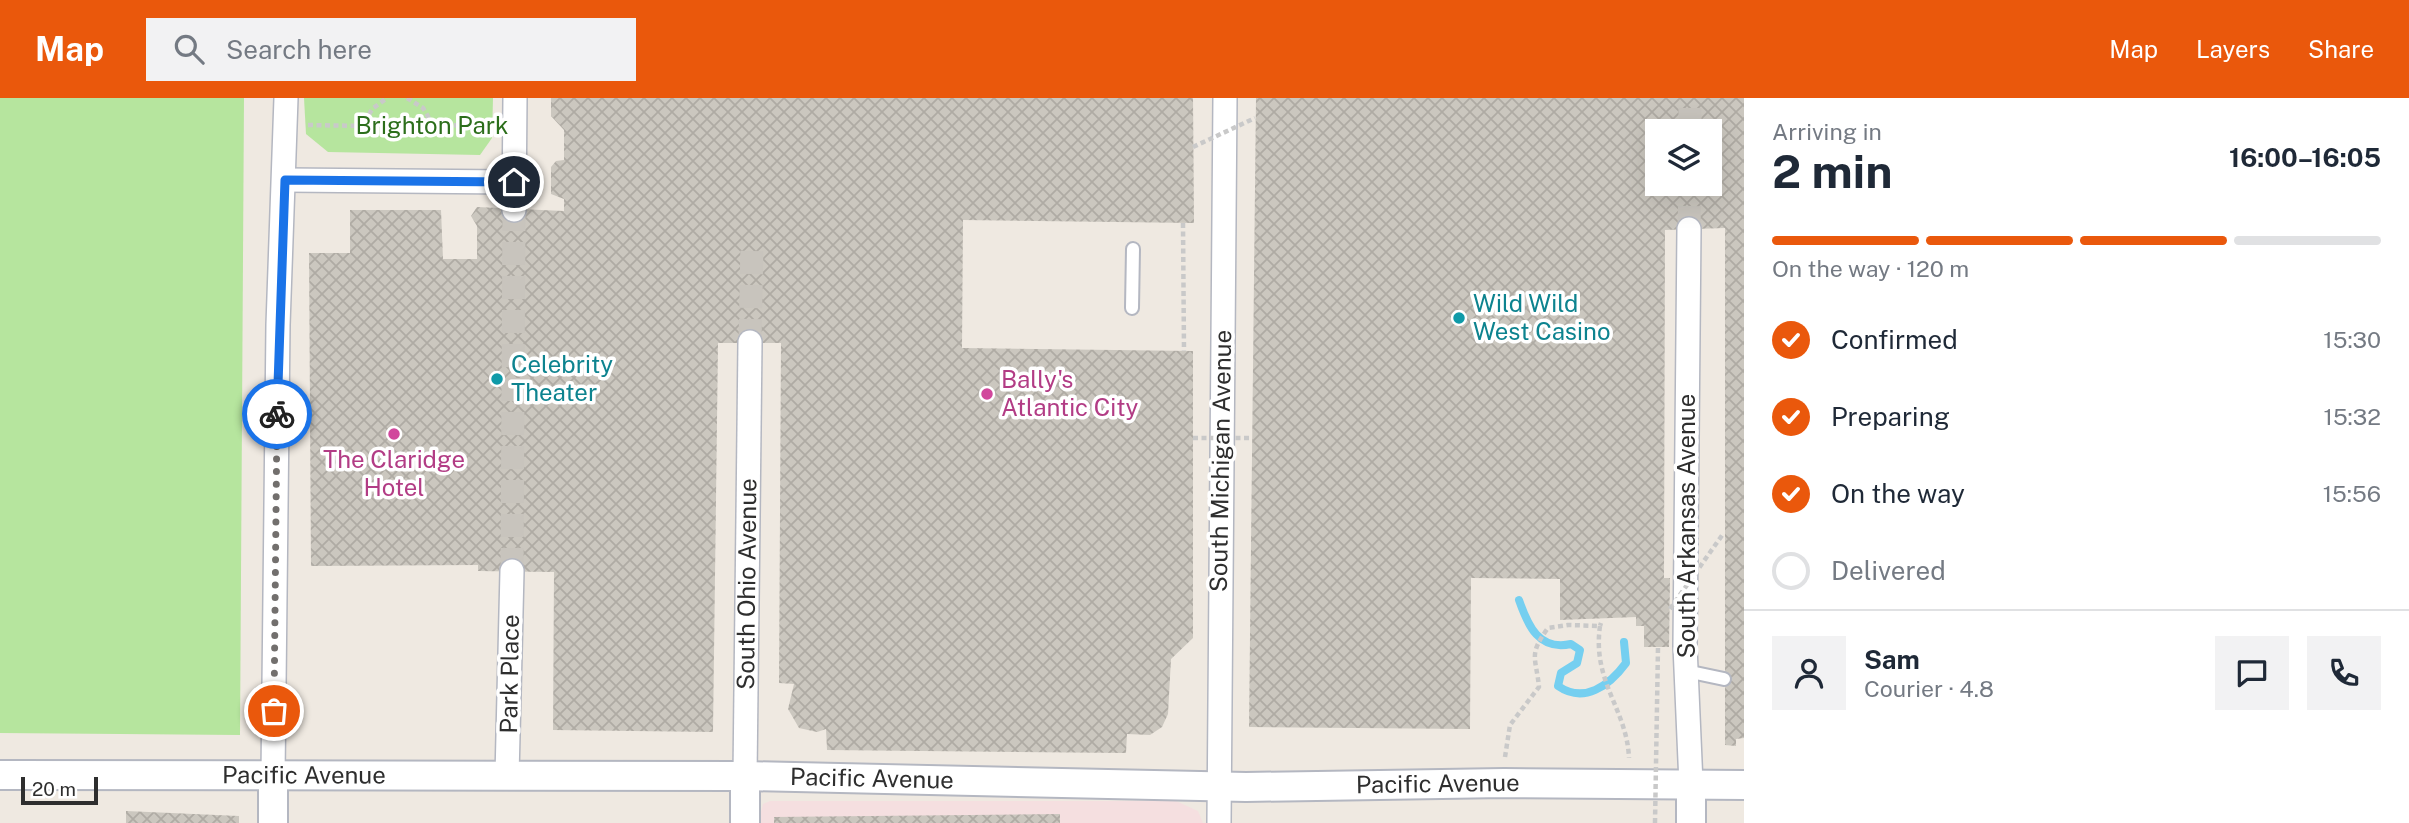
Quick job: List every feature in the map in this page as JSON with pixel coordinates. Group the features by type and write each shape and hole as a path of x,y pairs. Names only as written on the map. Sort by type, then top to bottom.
{"street":[{"path":"273,823 278,325 286,98"},
{"path":"514,210 515,98"},
{"name":"South Michigan Avenue","path":"1219,823 1224,98"},
{"path":"285,180 514,182"},
{"name":"South Arkansas Avenue","path":"1689,229 1686,671 1691,823"},
{"name":"South Ohio Avenue","path":"745,823 750,342"},
{"name":"Park Place","path":"507,776 512,572"},
{"name":"Pacific Avenue","path":"0,775 745,776 1218,785 1744,785"}],"lane":[{"path":"1132,308 1133,249"},
{"path":"1686,671 1724,679"}],"path":[{"path":"286,124 363,126 372,109 387,98"},
{"path":"407,98 422,108 433,125 514,126"},
{"path":"1193,147 1255,118"},
{"path":"1184,223 1184,351"},
{"path":"1193,438 1252,438"},
{"path":"1670,609 1723,534"},
{"path":"1504,783 1505,744 1510,725 1539,687 1532,656 1537,643 1548,628 1601,625 1598,642 1601,667 1626,735 1630,784"},
{"path":"1655,823 1658,647"}],"shaded area":[{"path":"770,801 1176,801 1198,811 1203,823 758,823 763,804"}],"green space":[{"path":"0,98 244,98 240,735 0,733"},
{"name":"Brighton Park","path":"304,98 493,98 492,138 480,155 328,152 306,134"}],"building":[{"path":"551,98 1193,98 1194,223 963,220 962,348 1193,351 1193,638 1171,659 1168,714 1162,727 1150,735 1127,734 1126,753 827,750 826,729 817,732 799,728 788,709 794,684 779,683 781,343 718,343 713,732 553,730 554,572 478,571 478,565 311,566 309,253 350,253 350,210 441,210 443,259 477,259 477,226 471,216 477,207 564,211 564,199 551,194 551,167 556,161 564,160 564,130 551,116"},
{"path":"1256,98 1744,98 1744,738 1736,739 1736,746 1725,745 1725,228 1665,230 1664,578 1670,578 1669,647 1644,647 1644,626 1636,626 1636,617 1560,620 1560,579 1471,578 1470,729 1249,727"},
{"path":"126,811 239,816 239,823 126,823"},
{"path":"1060,814 1060,823 774,823 774,817"}],"waterway":[{"path":"1519,600 1526,619 1543,640 1551,644 1571,644 1580,650 1577,663 1561,673 1558,686 1568,691 1586,693 1612,679 1626,663 1624,642"}],"tunnel":[{"path":"1690,98 1690,119"},
{"path":"1689,229 1690,196"},
{"path":"512,571 514,210"},
{"path":"750,342 752,243"}],"way so far":[{"path":"274,711 277,414"}],"place":[{"name":"Wild Wild West Casino","path":"1459,318"},
{"name":"Celebrity Theater","path":"497,379"},
{"name":"Bally's Atlantic City","path":"987,394"},
{"name":"The Claridge Hotel","path":"394,434"}],"route":[{"path":"277,414 285,180 514,182"}]}
